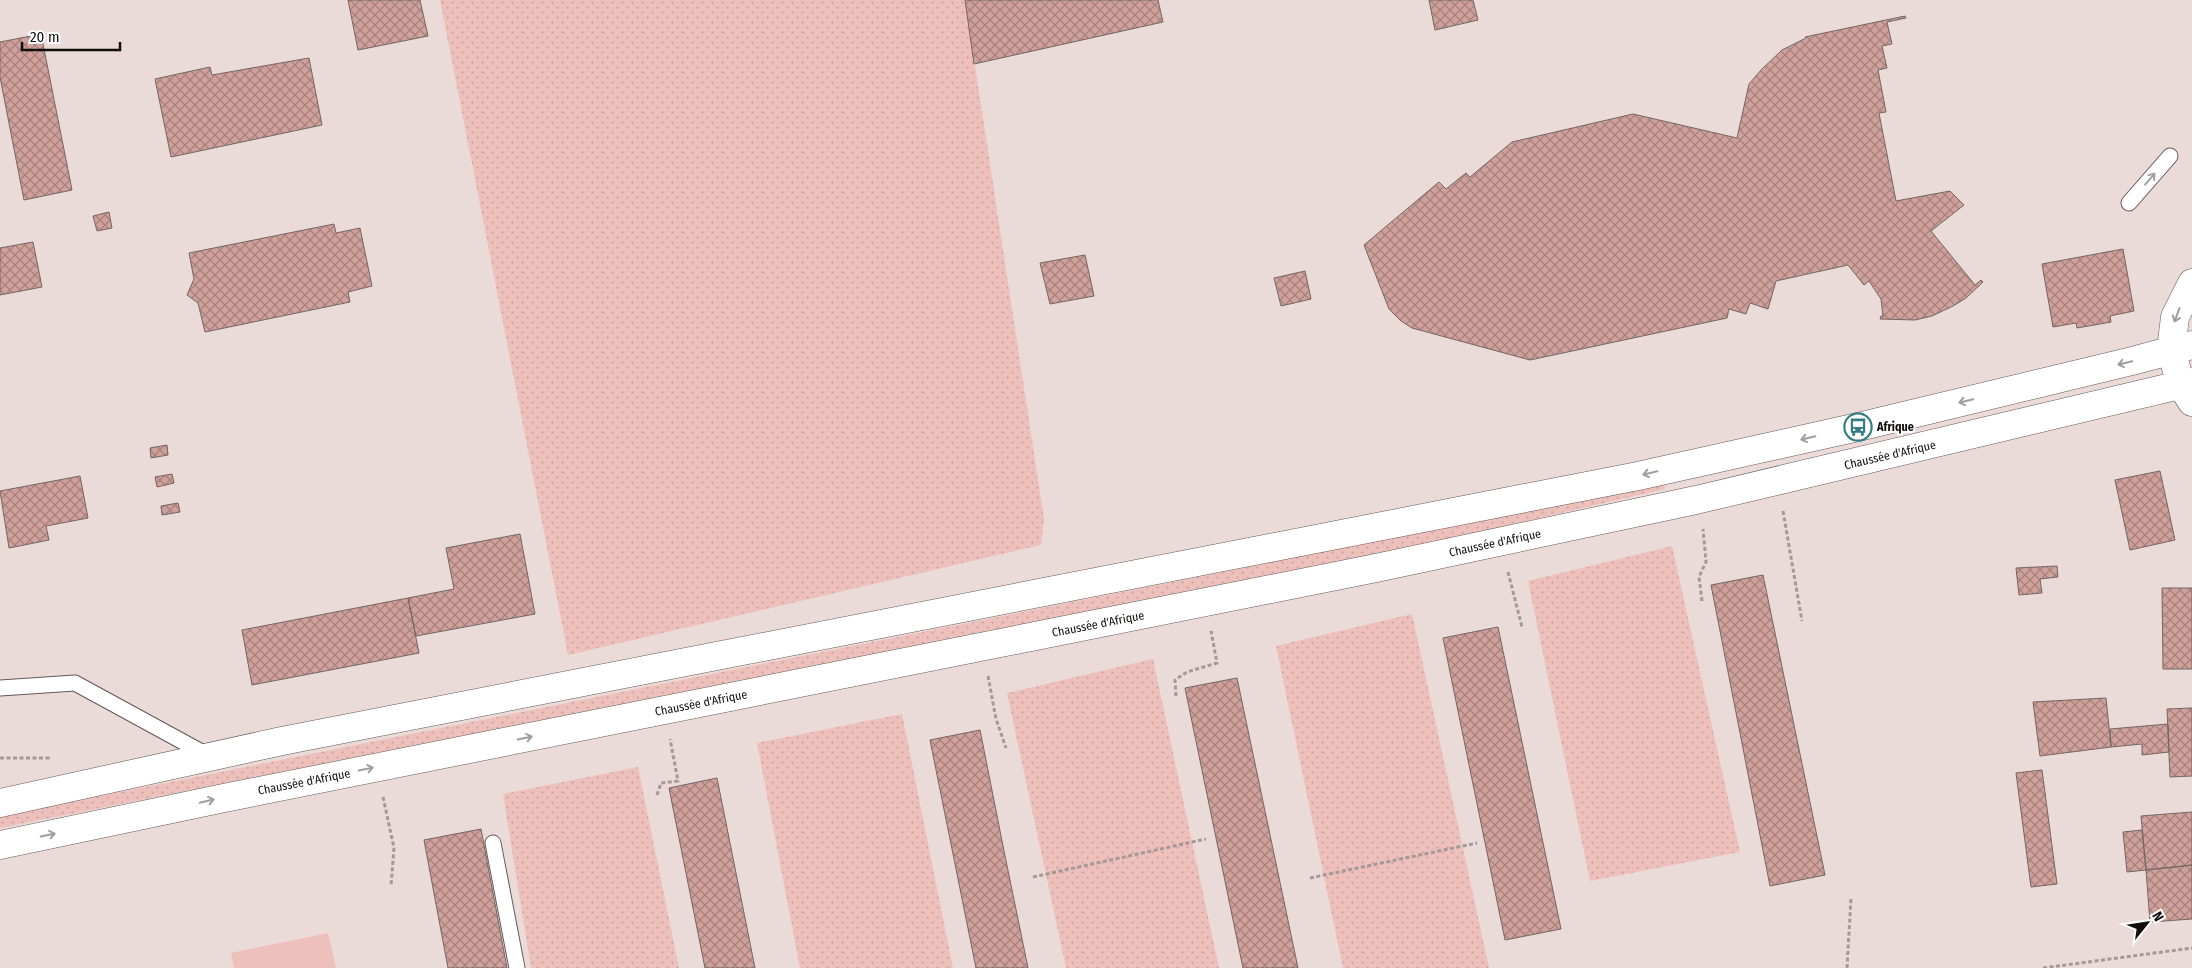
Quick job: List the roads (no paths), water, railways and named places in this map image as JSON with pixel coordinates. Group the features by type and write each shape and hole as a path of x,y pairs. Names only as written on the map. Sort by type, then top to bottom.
{"main road":[{"path":"2188,390 2182,347 2174,317 2192,283"},
{"path":"0,804 209,756 1628,478 1858,427 2132,361 2182,347"},
{"name":"Chaussée d'Afrique","path":"0,845 224,798 1395,564 1742,490 2188,390"}],"lane":[{"path":"2129,203 2170,156"},
{"path":"0,688 75,683 209,756"},
{"path":"493,843 517,968"}],"place":[{"name":"Afrique","path":"1858,427"}]}
